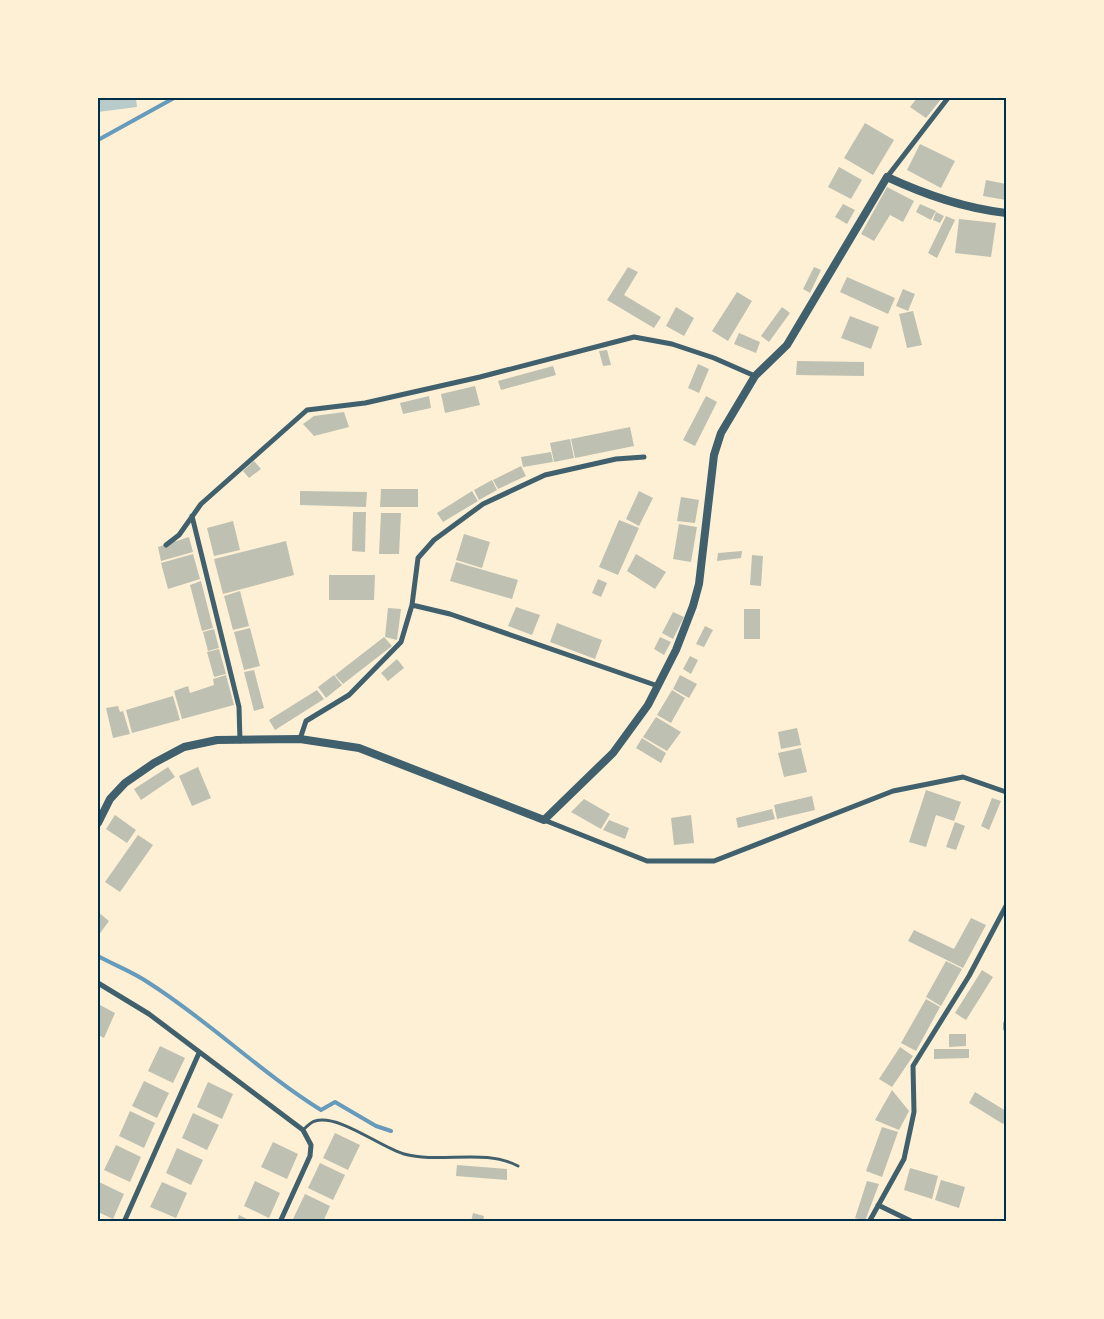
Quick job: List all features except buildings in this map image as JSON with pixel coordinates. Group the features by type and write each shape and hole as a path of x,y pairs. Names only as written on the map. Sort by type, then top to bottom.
{"street":[{"path":"544,820 613,753 648,705 685,628 699,584 717,444 755,376 786,345 886,177 948,98"},
{"path":"886,177 928,195 958,205 1006,213"},
{"path":"166,545 179,535 201,504 307,410 365,403 480,378 634,337 672,344 714,358 755,376"},
{"path":"300,739 306,721 349,695 401,642 412,605 418,558 434,540 483,504 545,475 616,459 644,457"},
{"path":"192,516 239,707 240,741"},
{"path":"412,605 450,614 658,686"},
{"path":"98,823 104,808 117,790 154,763 184,747 217,740 300,739 359,748 647,861 714,860 893,791 963,777 1006,792"},
{"path":"869,1222 904,1159 914,1112 914,1066 969,976 1006,906"},
{"path":"98,983 148,1014 303,1130 311,1145 310,1156 280,1222"},
{"path":"1006,1023 1006,1029"},
{"path":"124,1222 199,1053"},
{"path":"878,1205 913,1222"}],"lane":[{"path":"303,1130 315,1121 336,1121 388,1149 406,1154 426,1157 505,1159 518,1166"}],"shaded area":[{"path":"98,98 136,98 137,107 98,112"}],"waterway":[{"path":"98,140 174,98"},
{"path":"98,956 137,975 171,998 321,1110 335,1102 376,1126 391,1131"}]}
